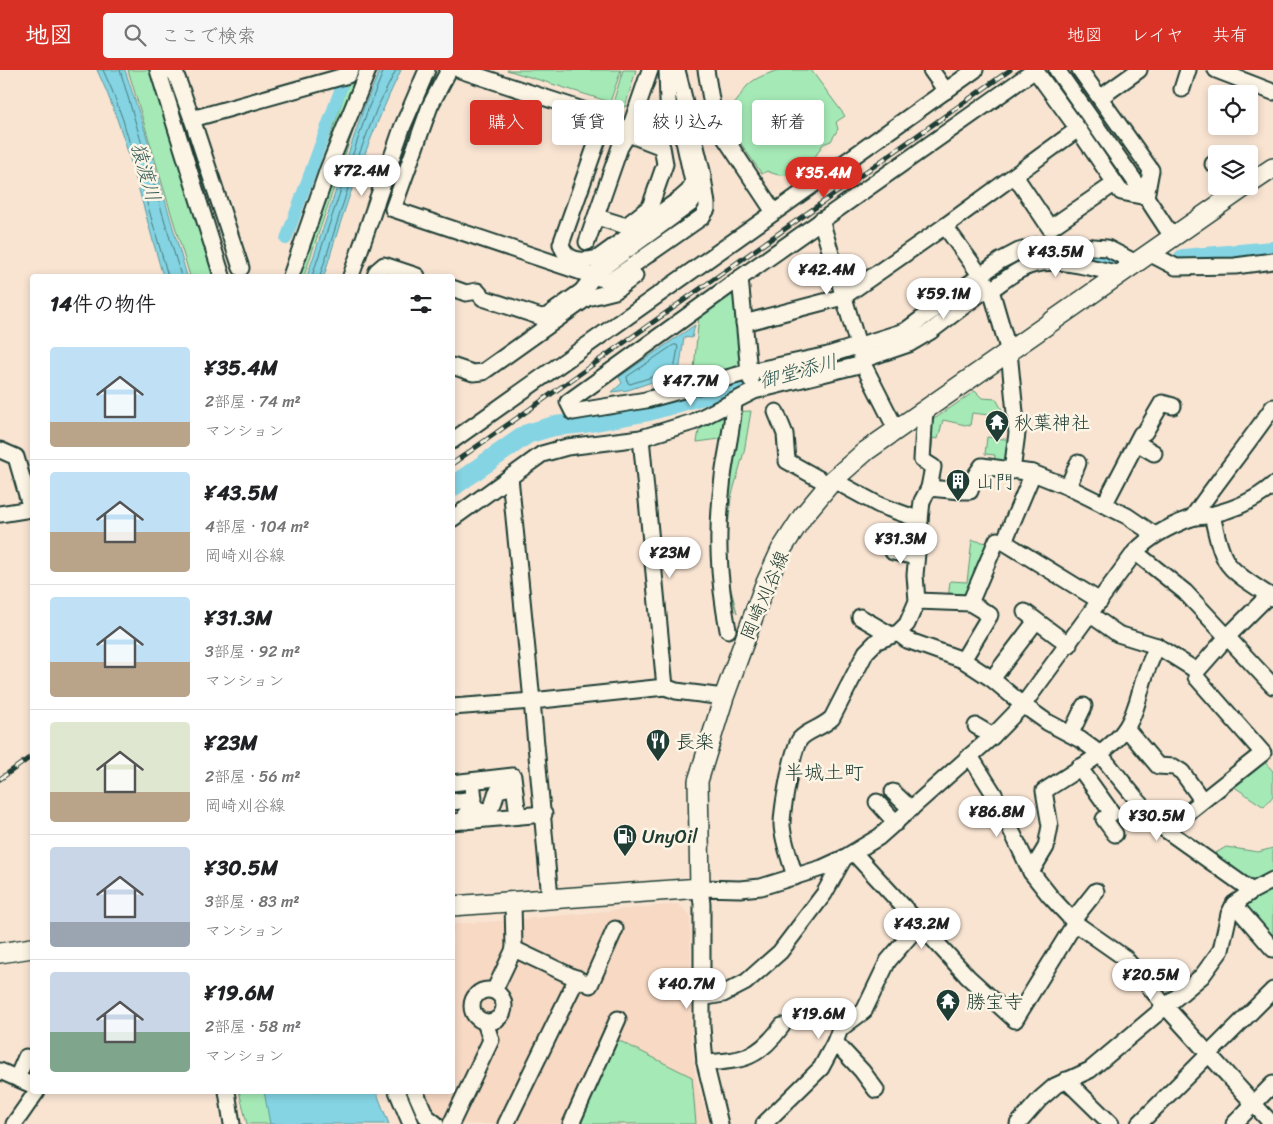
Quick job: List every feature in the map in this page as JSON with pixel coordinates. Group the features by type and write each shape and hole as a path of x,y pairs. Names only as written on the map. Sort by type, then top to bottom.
{"main road":[{"name":"岡崎刈谷線","path":"700,888 698,781 724,697 764,587 781,550 803,516 832,482 866,451 1259,178"},
{"path":"455,906 700,888"},
{"path":"0,953 30,948"}],"street":[{"path":"158,70 221,274"},
{"path":"171,70 176,76 192,119 241,268"},
{"path":"192,119 348,75 351,70"},
{"path":"292,274 328,168 368,70"},
{"path":"352,274 402,128 427,70"},
{"path":"449,70 430,106 393,209 608,281 702,217 707,209 707,204 684,141 671,121 667,70"},
{"path":"587,242 620,147 628,134 650,70"},
{"path":"455,367 473,373 483,372 587,298 615,291 708,224 714,214 714,208 697,176 677,70"},
{"path":"706,70 715,122 774,212"},
{"path":"931,70 946,91"},
{"path":"455,439 975,70"},
{"path":"1120,274 1064,263 1039,263 987,284 905,331 828,355 749,372 646,400 573,412 568,402 821,220 1035,70 1078,129 1114,184 1121,192 1146,197"},
{"path":"1057,70 1146,197 1172,238"},
{"path":"1080,70 1151,170 1146,197"},
{"path":"1100,97 1138,70"},
{"path":"1182,89 1188,70"},
{"path":"1216,70 1273,92"},
{"path":"466,71 598,115 603,125 561,244 563,252 570,258 587,261 598,258 681,198 688,191 697,176"},
{"path":"744,323 843,297 1015,176 1078,129"},
{"path":"597,217 626,226 650,207 665,164 662,147 628,134"},
{"path":"1015,176 1050,228 1114,184"},
{"path":"821,220 863,362 896,429"},
{"path":"945,226 987,284 1009,352 1017,434 1012,471"},
{"path":"455,517 542,454 567,447 641,438 694,422 754,391 863,362 910,344 931,331 987,284 1000,262 1018,251 1053,244 1107,248 1176,267 1235,266 1273,261"},
{"path":"376,274 384,265 410,274"},
{"path":"455,289 466,293 486,289 542,308 547,307 576,285 576,276 570,268"},
{"path":"477,292 483,298 541,317 547,316 582,291 594,276"},
{"path":"740,278 749,372 754,391"},
{"path":"728,630 721,593 718,543 723,476 734,423 734,401"},
{"path":"1104,505 1141,434 1145,432 1162,403 1173,406"},
{"path":"1192,518 1273,407"},
{"path":"794,877 782,826 796,748 803,736 825,725 832,718 866,652 877,641 894,634 907,624 917,601 915,575 922,501 928,488 932,467 922,460 925,409"},
{"path":"776,412 785,434 787,461 879,505 920,520"},
{"path":"641,438 665,687"},
{"path":"1137,443 1154,453"},
{"path":"0,450 16,457 30,505"},
{"path":"1068,487 1078,463"},
{"path":"928,488 961,492 970,491 975,476 982,466 1033,473 1068,487 1127,516 1155,535"},
{"path":"970,603 1033,473"},
{"path":"510,477 544,814 550,898"},
{"path":"720,1124 705,1063 701,998 702,904 700,888 740,889 761,887 822,868 849,856 879,837 1024,706 1135,552 1144,543 1155,535 1192,518 1212,515 1237,507 1271,490"},
{"path":"0,514 30,508"},
{"path":"1166,830 1263,753 1196,677 1197,670 1227,637 1271,597 1240,575 1227,563 1220,548 1212,515"},
{"path":"1000,541 1100,601"},
{"path":"893,552 916,557"},
{"path":"1135,552 1185,592 1273,686"},
{"path":"917,601 970,603 990,615 963,660"},
{"path":"1091,615 1118,634 1157,646 1197,670"},
{"path":"860,617 906,640 963,660 992,679 1024,706 1047,722 1071,733 1099,753 1138,801 1166,830 1252,891"},
{"path":"992,679 1030,617 1069,645"},
{"path":"1031,872 1046,847 1050,826 1044,791 1099,753 1126,728 1139,699 1157,646"},
{"path":"455,708 665,687 724,697"},
{"path":"1071,733 1084,706"},
{"path":"976,726 993,736"},
{"path":"1126,728 1158,766 1174,767 1182,772 1202,800"},
{"path":"970,756 994,794 1031,872 1050,896 1074,921 1125,958 1166,1008 1272,1124"},
{"path":"1079,767 1112,813 1104,819 1115,834"},
{"path":"455,783 480,784 513,776 513,802"},
{"path":"455,801 474,799 480,784"},
{"path":"458,822 469,808 476,807 482,810 489,810 500,789 513,802 544,814"},
{"path":"894,792 911,809"},
{"path":"458,822 513,802"},
{"path":"877,802 896,823"},
{"path":"455,809 458,822"},
{"path":"849,856 919,925 968,977 1016,1020 1074,921 1096,891"},
{"path":"701,998 723,994 746,982 780,952 824,894 849,856"},
{"path":"1018,1124 1040,1099 1055,1086 1090,1070 1202,976 1221,950 1229,914 1234,904 1252,891 1273,880"},
{"path":"494,991 514,949 513,901"},
{"path":"1234,904 1273,949"},
{"path":"764,1124 821,1068 840,1029 864,1011 888,961 919,925"},
{"path":"514,949 590,984 615,929"},
{"path":"506,1124 577,978"},
{"path":"1139,1124 1273,990"},
{"path":"481,991 494,991 503,1002 503,1011 498,1019 490,1022 481,1021 474,1015 471,1006 472,1002 481,991"},
{"path":"571,1124 618,1019"},
{"path":"451,1124 491,1040 485,1022"},
{"path":"705,1063 741,1059 755,1054 770,1042 782,1026"},
{"path":"835,1042 862,1071 876,1090"},
{"path":"17,1078 26,1057"},
{"path":"0,1071 30,1084"},
{"path":"1066,1080 1112,1124"},
{"path":"1234,1124 1273,1084"},
{"path":"14,1124 35,1094"},
{"path":"227,1094 232,1124"},
{"path":"398,1094 411,1124"},
{"path":"416,1094 426,1116 436,1124"}],"shaded area":[{"path":"678,904 690,915 691,1041 696,1080 709,1124 417,1124 402,1094 455,1094 455,924"}],"green space":[{"path":"128,70 165,70 173,83 229,274 189,274"},
{"path":"356,70 378,70 362,105 305,274 286,274 346,89"},
{"path":"507,70 621,70 611,100 604,100"},
{"path":"623,70 636,70 625,107 624,100 614,100"},
{"path":"779,70 811,70 845,116 836,122 838,129 831,141 824,144 824,100 752,100 752,145 822,145 813,160 801,171 794,174 786,176 777,175 767,171 762,174 742,145 742,100 737,100 750,83"},
{"path":"736,287 742,366 693,381 699,314"},
{"path":"975,391 982,398 996,399 1006,417 972,413 970,426 943,420 938,439 933,438 930,462 927,424"},
{"path":"751,411 744,452 731,498 726,547 727,574 737,613 714,544 720,439 697,442 699,430 728,412"},
{"path":"987,437 1013,440 1010,466 994,464 995,455 985,454"},
{"path":"972,540 993,544 968,601 948,600 950,581 967,582"},
{"path":"1262,759 1273,771 1273,796 1264,807 1230,784"},
{"path":"1226,847 1258,852 1273,848 1273,872 1248,884 1209,857"},
{"path":"1273,887 1273,941 1244,908 1245,903"},
{"path":"616,1039 692,1077 696,1124 577,1124"},
{"path":"240,1094 274,1094 282,1124 247,1124"}],"water":[{"name":"猿渡川","path":"97,70 125,70 145,131 186,274 162,274 126,145 108,94"},
{"path":"380,70 401,70 358,171 325,274 308,274 364,107"},
{"path":"695,325 692,338 684,337 679,373 628,390 612,392 622,383 619,377"},
{"path":"265,1094 377,1094 389,1124 270,1124"}],"waterway":[{"path":"286,239 342,85"},
{"name":"御堂添川","path":"1183,259 1273,251"},
{"name":"御堂添川","path":"969,294 1002,270 1030,257 1056,254 1109,259"},
{"name":"御堂添川","path":"455,485 527,434 554,426 585,423 649,411 730,387 879,349"}],"railway":[{"path":"455,462 1010,70"},
{"path":"0,779 30,757"}],"place":[{"name":"秋葉神社","path":"997,443"},
{"name":"山門","path":"958,502"},
{"name":"長楽","path":"658,762"},
{"name":"UnyOil","path":"625,857"},
{"name":"勝宝寺","path":"948,1022"}],"district":[{"name":"半城土町","path":"824,772"}]}
